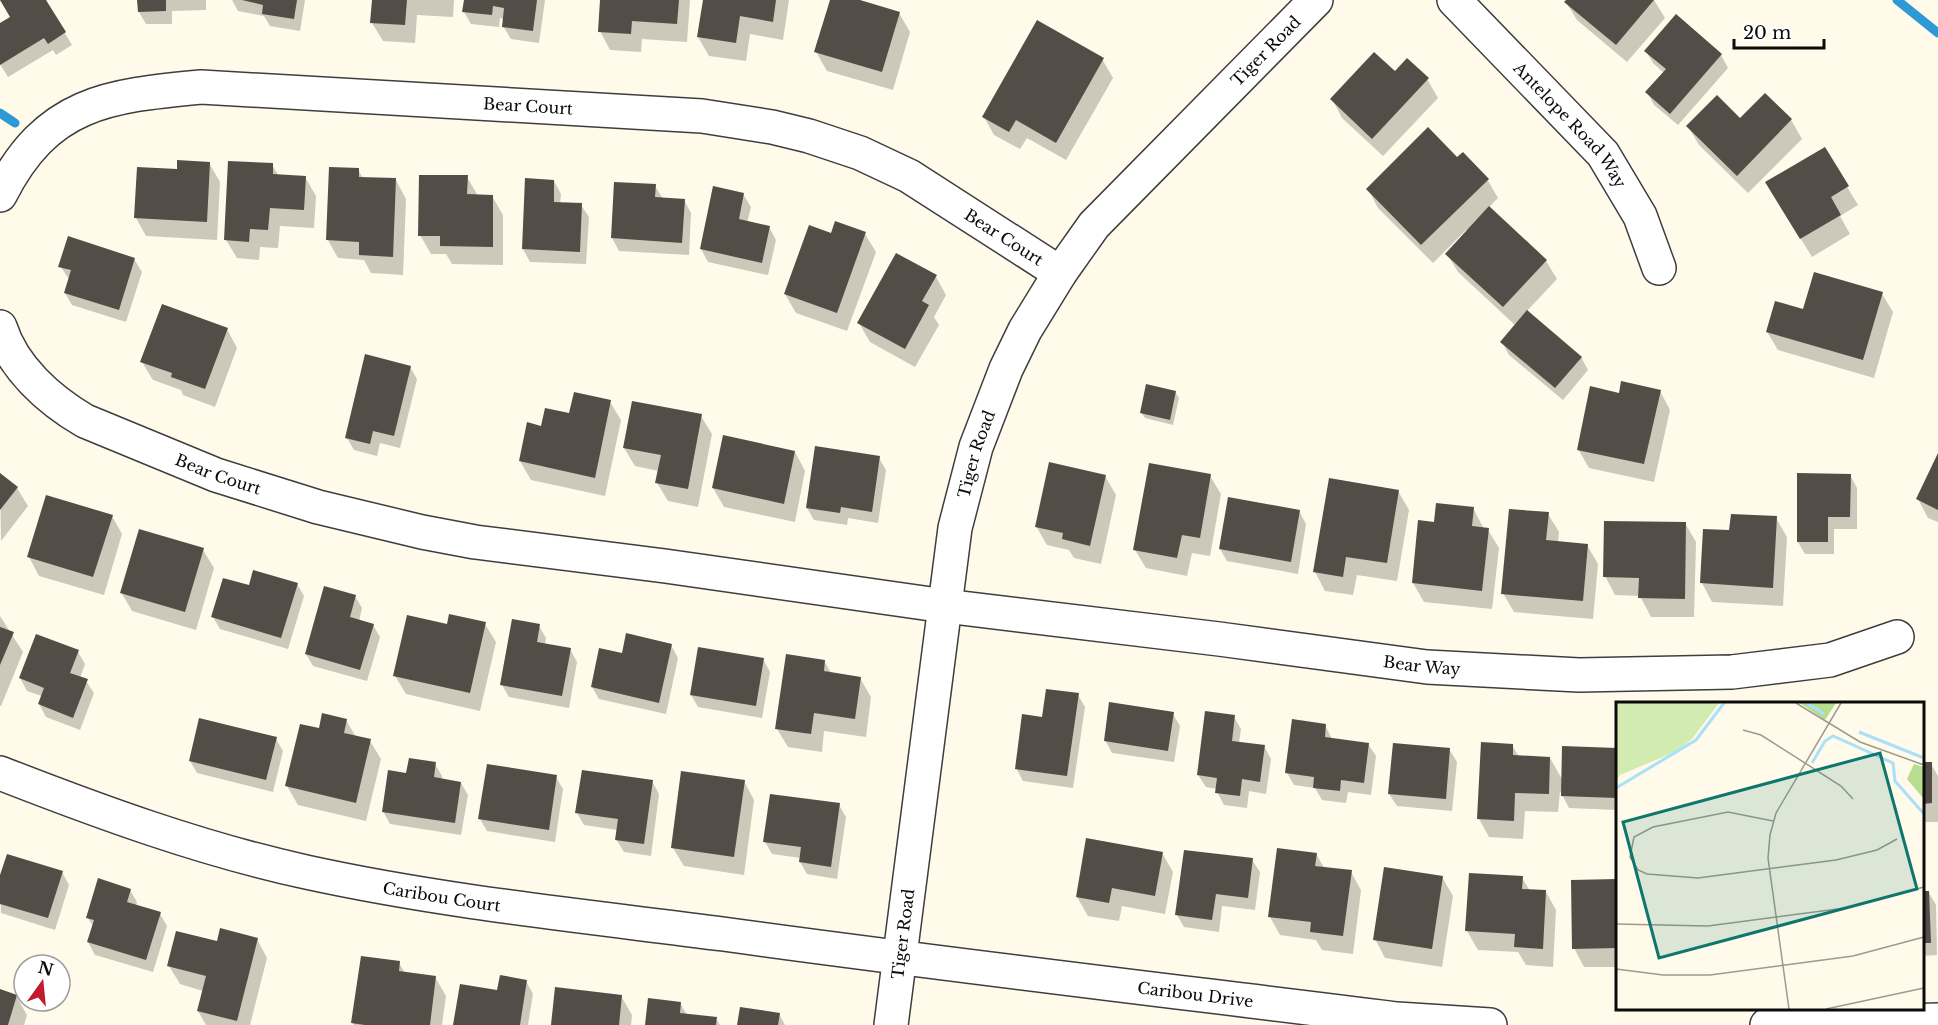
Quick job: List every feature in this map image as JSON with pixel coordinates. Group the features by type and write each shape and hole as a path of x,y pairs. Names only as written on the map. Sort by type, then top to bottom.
{"street":[{"name":"Tiger Road","path":"891,1025 955,528 976,447 1006,369 1025,330 1060,273 1094,225 1316,0"},
{"name":"Antelope Road Way","path":"1454,0 1603,154 1640,216 1659,268"},
{"name":"Bear Court","path":"0,195 21,158 52,127 90,105 139,93 201,87 702,116 756,123 809,136 860,153 909,176 1060,273"},
{"name":"Bear Court","path":"0,327 18,364 42,390 77,417 216,475 318,507 475,542 665,566 945,606"},
{"name":"Bear Way","path":"945,606 1426,667 1579,675 1732,672 1830,660 1897,637"},
{"name":"Caribou Court","path":"0,773 88,807 197,844 325,876 399,891 900,957"},
{"name":"Caribou Drive","path":"900,957 1385,1017 1490,1025"},
{"path":"1767,1025 1938,1020"}],"building":[{"path":"0,0 46,0 66,32 48,44 44,38 0,65 0,23 10,17"},
{"path":"137,0 166,0 166,11 138,12"},
{"path":"242,0 297,0 294,19 262,14 263,5"},
{"path":"372,0 407,0 405,25 370,23"},
{"path":"464,0 537,0 533,31 502,27 504,8 493,6 492,15 462,12"},
{"path":"600,0 679,0 677,24 632,21 631,34 598,32"},
{"path":"703,0 776,0 773,22 740,16 736,43 697,37"},
{"path":"830,0 860,0 900,12 882,72 814,52"},
{"path":"1566,0 1654,0 1616,45 1564,2"},
{"path":"1676,14 1722,54 1670,114 1645,92 1666,69 1644,51"},
{"path":"1037,20 1104,58 1056,143 1016,120 1009,132 982,117"},
{"path":"1374,52 1395,71 1407,58 1429,78 1372,139 1330,99"},
{"path":"1765,93 1792,119 1737,176 1686,126 1717,95 1740,118"},
{"path":"1428,127 1457,157 1463,152 1489,179 1421,245 1366,189"},
{"path":"1825,147 1849,186 1831,197 1841,215 1800,239 1765,182"},
{"path":"177,160 210,162 207,222 134,218 137,167 177,169"},
{"path":"228,161 273,163 273,174 306,176 304,210 270,208 268,230 250,229 249,242 224,240"},
{"path":"329,167 359,168 359,177 396,178 393,257 359,255 359,242 326,240"},
{"path":"419,175 468,175 467,194 493,195 493,247 440,246 440,236 418,236"},
{"path":"525,178 554,180 554,202 582,203 580,252 522,249"},
{"path":"614,182 656,184 655,197 685,199 682,243 611,238"},
{"path":"713,186 744,193 739,219 770,226 762,263 700,249"},
{"path":"1489,206 1547,260 1503,307 1445,254"},
{"path":"835,221 866,232 837,313 784,294 809,225 831,233"},
{"path":"68,236 135,258 119,310 64,293 71,270 58,267"},
{"path":"896,253 937,275 922,301 929,305 905,349 857,323"},
{"path":"1814,272 1883,292 1863,360 1766,332 1775,301 1803,309"},
{"path":"162,304 228,328 205,389 171,377 172,373 140,362"},
{"path":"1527,310 1582,357 1555,388 1500,342"},
{"path":"365,354 411,366 394,436 373,431 370,444 345,438"},
{"path":"1621,381 1661,390 1644,464 1577,450 1590,386 1619,393"},
{"path":"1146,384 1176,391 1170,420 1140,413"},
{"path":"574,392 611,400 595,478 519,461 527,422 541,426 545,408 569,413"},
{"path":"632,401 702,414 688,489 655,483 661,455 623,448"},
{"path":"723,435 795,451 784,504 712,488"},
{"path":"815,446 880,456 872,512 841,507 840,513 806,508"},
{"path":"1938,453 1938,510 1916,499"},
{"path":"1049,462 1106,475 1090,546 1062,539 1063,533 1035,527"},
{"path":"1149,463 1211,474 1200,538 1182,535 1177,558 1133,550"},
{"path":"0,473 18,487 0,510"},
{"path":"1797,473 1851,474 1850,517 1828,517 1828,542 1797,542"},
{"path":"1329,478 1399,490 1387,563 1346,557 1343,577 1313,572"},
{"path":"46,495 113,515 93,577 27,557"},
{"path":"1228,497 1300,510 1291,562 1219,549"},
{"path":"1436,503 1474,507 1472,526 1489,528 1482,591 1412,583 1418,520 1434,522"},
{"path":"1509,509 1549,512 1546,540 1588,544 1583,601 1501,594"},
{"path":"1731,514 1777,516 1773,588 1700,583 1703,529 1729,530"},
{"path":"1604,521 1686,522 1685,599 1638,598 1639,578 1603,577"},
{"path":"139,529 204,548 185,612 120,593"},
{"path":"253,570 298,583 281,638 211,617 223,578 249,585"},
{"path":"324,586 356,595 350,617 374,624 360,670 305,654"},
{"path":"449,614 486,622 470,693 393,676 407,615 447,624"},
{"path":"512,619 540,624 537,642 571,648 562,696 500,685"},
{"path":"0,627 14,632 0,665"},
{"path":"626,633 672,644 659,703 591,687 599,648 622,653"},
{"path":"36,634 79,650 70,673 88,679 73,718 38,704 44,688 19,678"},
{"path":"698,647 764,658 756,706 690,695"},
{"path":"786,654 825,660 824,671 861,677 855,719 814,713 811,734 775,729"},
{"path":"1046,689 1079,693 1067,776 1015,769 1022,714 1042,717"},
{"path":"1109,702 1174,712 1168,751 1104,741"},
{"path":"1205,711 1235,715 1232,741 1265,745 1260,782 1242,779 1240,796 1215,793 1217,778 1197,775"},
{"path":"322,713 347,719 344,733 371,739 356,803 285,786 300,724 319,728"},
{"path":"199,718 277,737 266,780 189,761"},
{"path":"1292,719 1326,724 1325,737 1369,743 1364,783 1341,780 1340,791 1313,788 1314,777 1285,773"},
{"path":"1481,742 1513,744 1513,755 1550,757 1549,794 1515,793 1514,821 1477,819"},
{"path":"1393,743 1450,748 1446,799 1388,794"},
{"path":"1562,746 1616,748 1616,798 1561,796"},
{"path":"409,758 436,762 434,777 461,782 455,823 382,812 388,770 406,773"},
{"path":"1923,762 1932,762 1932,803 1923,804"},
{"path":"487,764 557,775 549,830 478,819"},
{"path":"582,770 653,780 644,844 615,840 618,819 575,813"},
{"path":"681,771 745,780 734,857 671,848"},
{"path":"770,794 840,803 831,867 799,862 801,847 763,842"},
{"path":"1086,838 1163,852 1155,896 1112,888 1109,903 1076,897"},
{"path":"1277,848 1317,853 1315,866 1352,870 1343,936 1310,932 1311,922 1268,917"},
{"path":"1184,850 1253,858 1248,898 1216,894 1212,920 1175,915"},
{"path":"7,854 63,871 48,918 0,904 0,875"},
{"path":"1384,867 1443,876 1432,949 1373,940"},
{"path":"1469,873 1523,876 1522,889 1546,890 1543,949 1514,947 1515,934 1465,931"},
{"path":"98,878 131,889 127,902 161,912 146,960 87,942 94,920 86,918"},
{"path":"1616,879 1616,948 1572,949 1571,880"},
{"path":"1923,891 1929,891 1931,943 1923,943"},
{"path":"220,928 258,938 237,1021 197,1011 206,976 167,966 176,931 217,941"},
{"path":"361,956 400,961 399,971 436,976 430,1025 351,1023"},
{"path":"500,975 527,980 520,1025 453,1025 460,984 497,990"},
{"path":"555,987 622,995 619,1025 551,1025"},
{"path":"0,989 12,993 12,1012 8,1025 0,1025"},
{"path":"648,998 681,1002 680,1013 717,1017 716,1025 645,1025"},
{"path":"740,1007 780,1013 778,1025 737,1025"}],"waterway":[{"path":"1897,0 1938,33"},
{"path":"0,113 15,123"}]}
